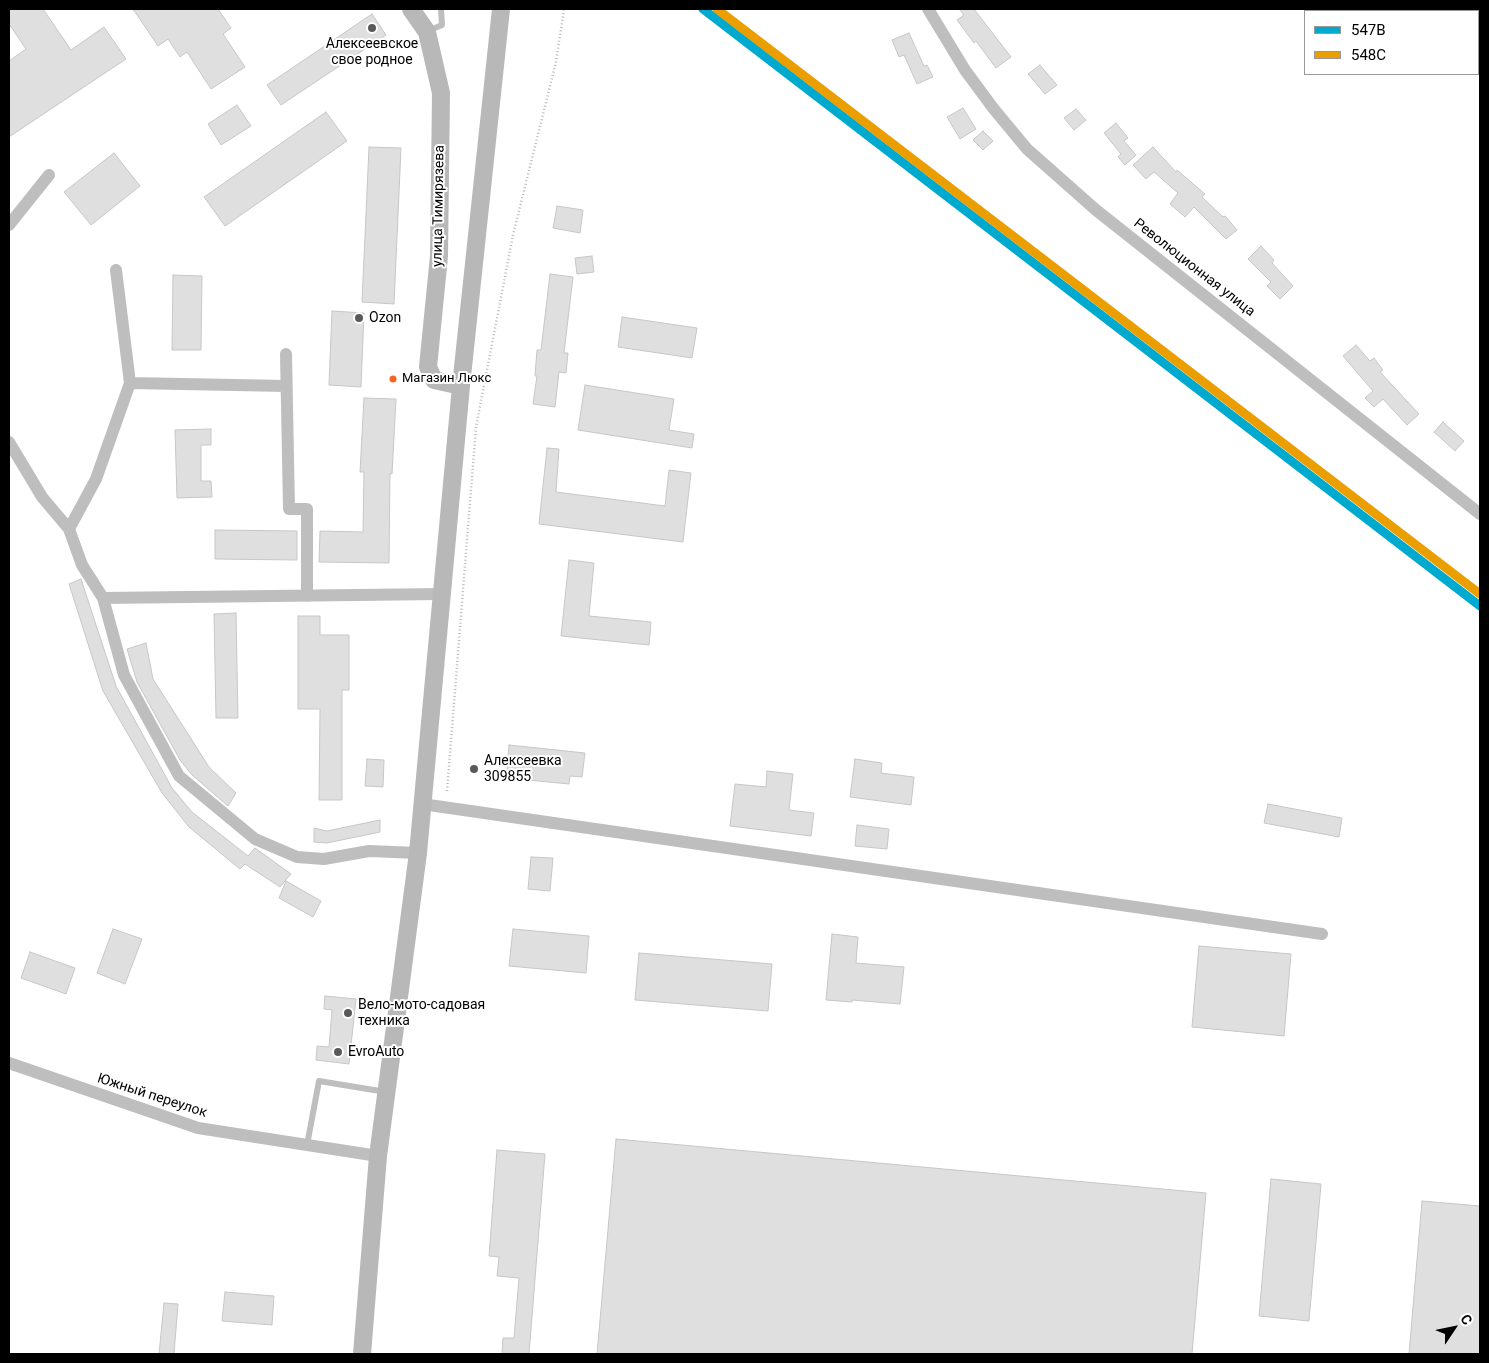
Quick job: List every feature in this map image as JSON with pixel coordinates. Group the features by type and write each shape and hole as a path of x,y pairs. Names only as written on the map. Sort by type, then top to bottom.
{"main road":[{"name":"улица Тимирязева","path":"411,9 427,32 441,93 439,256 428,367 434,380 461,386"},
{"path":"362,1354 378,1156 418,853 461,386 500,9"}],"street":[{"name":"Революционная улица","path":"928,9 965,70 1027,149 1096,210 1480,514"},
{"path":"9,225 49,175"},
{"path":"69,529 96,479 130,383 116,270"},
{"path":"286,354 289,508 307,509 307,596"},
{"path":"130,383 286,386"},
{"path":"9,442 42,497 69,529 82,564 103,598 124,675 178,776 255,839 297,857 324,859 369,851 418,853"},
{"path":"103,598 441,594"},
{"path":"422,804 1322,934"},
{"name":"Южный переулок","path":"9,1063 198,1128 378,1156"}],"lane":[{"path":"427,32 442,26 442,9"},
{"path":"308,1145 319,1081 386,1092"}],"path":[{"path":"446,791 476,427 513,234 556,62 564,9"}],"building":[{"path":"9,9 43,9 71,50 104,27 126,59 9,137 9,61 26,49 9,24"},
{"path":"133,9 218,9 231,28 223,34 245,67 211,89 187,52 180,57 168,39 158,46"},
{"path":"959,9 974,9 1011,57 996,68 976,41 974,43 957,20 964,15"},
{"path":"372,14 386,35 281,105 267,85"},
{"path":"909,33 924,66 927,65 933,77 917,84 904,55 899,57 892,40"},
{"path":"1040,65 1057,85 1045,94 1028,74"},
{"path":"237,105 251,126 221,145 208,124"},
{"path":"963,108 976,129 960,139 947,117"},
{"path":"1076,109 1086,120 1074,130 1064,118"},
{"path":"326,112 347,141 225,226 204,197"},
{"path":"1116,123 1128,138 1124,141 1136,155 1125,165 1118,157 1121,154 1104,133"},
{"path":"983,131 993,141 983,150 973,140"},
{"path":"369,147 401,148 394,304 362,302"},
{"path":"1153,147 1176,172 1177,170 1205,194 1202,197 1223,217 1225,216 1237,230 1226,239 1194,207 1185,217 1170,204 1178,193 1154,172 1146,179 1133,165"},
{"path":"114,153 140,186 91,225 64,192"},
{"path":"557,206 583,210 580,233 553,228"},
{"path":"1261,246 1274,260 1272,263 1293,286 1280,299 1267,286 1271,282 1248,259"},
{"path":"592,256 594,272 577,274 575,258"},
{"path":"550,274 573,277 564,353 568,353 566,373 559,372 555,407 533,404 537,376 535,376 537,350 541,350"},
{"path":"173,275 202,276 201,350 172,350"},
{"path":"332,311 364,313 361,387 329,385"},
{"path":"622,317 697,328 692,358 618,347"},
{"path":"1356,345 1370,361 1374,358 1383,370 1380,372 1419,414 1407,425 1383,399 1374,407 1365,398 1373,391 1343,356"},
{"path":"585,385 674,399 669,430 694,434 692,448 578,430"},
{"path":"364,398 396,399 392,474 390,473 389,563 319,562 320,531 363,532 364,472 360,472"},
{"path":"1443,422 1464,441 1455,451 1434,432"},
{"path":"211,429 211,445 201,445 201,481 211,481 212,497 177,498 175,430"},
{"path":"547,448 559,449 556,492 665,506 669,470 691,473 683,542 539,524"},
{"path":"215,530 297,531 297,560 215,559"},
{"path":"569,560 594,563 589,616 651,622 649,645 561,636"},
{"path":"81,579 116,686 172,788 192,812 248,856 255,848 291,874 280,887 245,864 240,869 189,827 162,793 103,691 69,584"},
{"path":"236,613 238,718 216,718 214,614"},
{"path":"298,616 320,616 320,635 349,635 349,690 342,690 342,800 319,800 320,709 298,709"},
{"path":"146,643 153,679 209,767 236,793 228,806 192,775 180,760 137,682 127,649"},
{"path":"509,745 585,753 582,777 570,776 569,784 518,779 519,771 507,770"},
{"path":"367,759 384,760 383,787 365,786"},
{"path":"855,759 882,763 881,773 914,777 911,805 850,797"},
{"path":"767,771 793,774 789,810 814,813 811,836 730,826 735,784 766,787"},
{"path":"1268,804 1342,818 1339,837 1264,823"},
{"path":"380,820 380,832 327,843 314,842 314,828 327,831"},
{"path":"857,825 889,829 887,849 855,846"},
{"path":"531,857 553,858 550,891 528,889"},
{"path":"286,881 321,901 313,917 279,898"},
{"path":"113,929 142,939 125,984 97,973"},
{"path":"513,929 589,936 586,973 509,966"},
{"path":"832,934 858,937 856,963 904,967 900,1004 826,1000"},
{"path":"1199,946 1291,954 1284,1036 1192,1027"},
{"path":"30,952 75,968 66,994 21,978"},
{"path":"639,953 772,964 768,1011 635,1000"},
{"path":"325,996 356,999 349,1064 316,1060 317,1046 329,1047 332,1010 324,1009"},
{"path":"616,1139 1206,1193 1192,1354 597,1354"},
{"path":"497,1150 545,1154 529,1354 502,1354 503,1338 514,1338 519,1278 497,1276 499,1257 489,1256"},
{"path":"1271,1179 1321,1184 1309,1321 1259,1316"},
{"path":"1422,1201 1480,1206 1480,1354 1409,1354"},
{"path":"225,1292 274,1296 272,1325 222,1321"},
{"path":"164,1303 178,1304 174,1354 159,1354"}],"transit line":[{"name":"547В","path":"703,9 1480,606"},
{"name":"548С","path":"717,9 1480,594"}],"place":[{"name":"Алексеевское свое родное","path":"372,28"},
{"name":"Ozon","path":"359,318"},
{"name":"Магазин Люкс","path":"393,379"},
{"name":"Алексеевка 309855","path":"474,769"},
{"name":"Вело-мото-садовая техника","path":"348,1013"},
{"name":"EvroAuto","path":"338,1052"}]}
